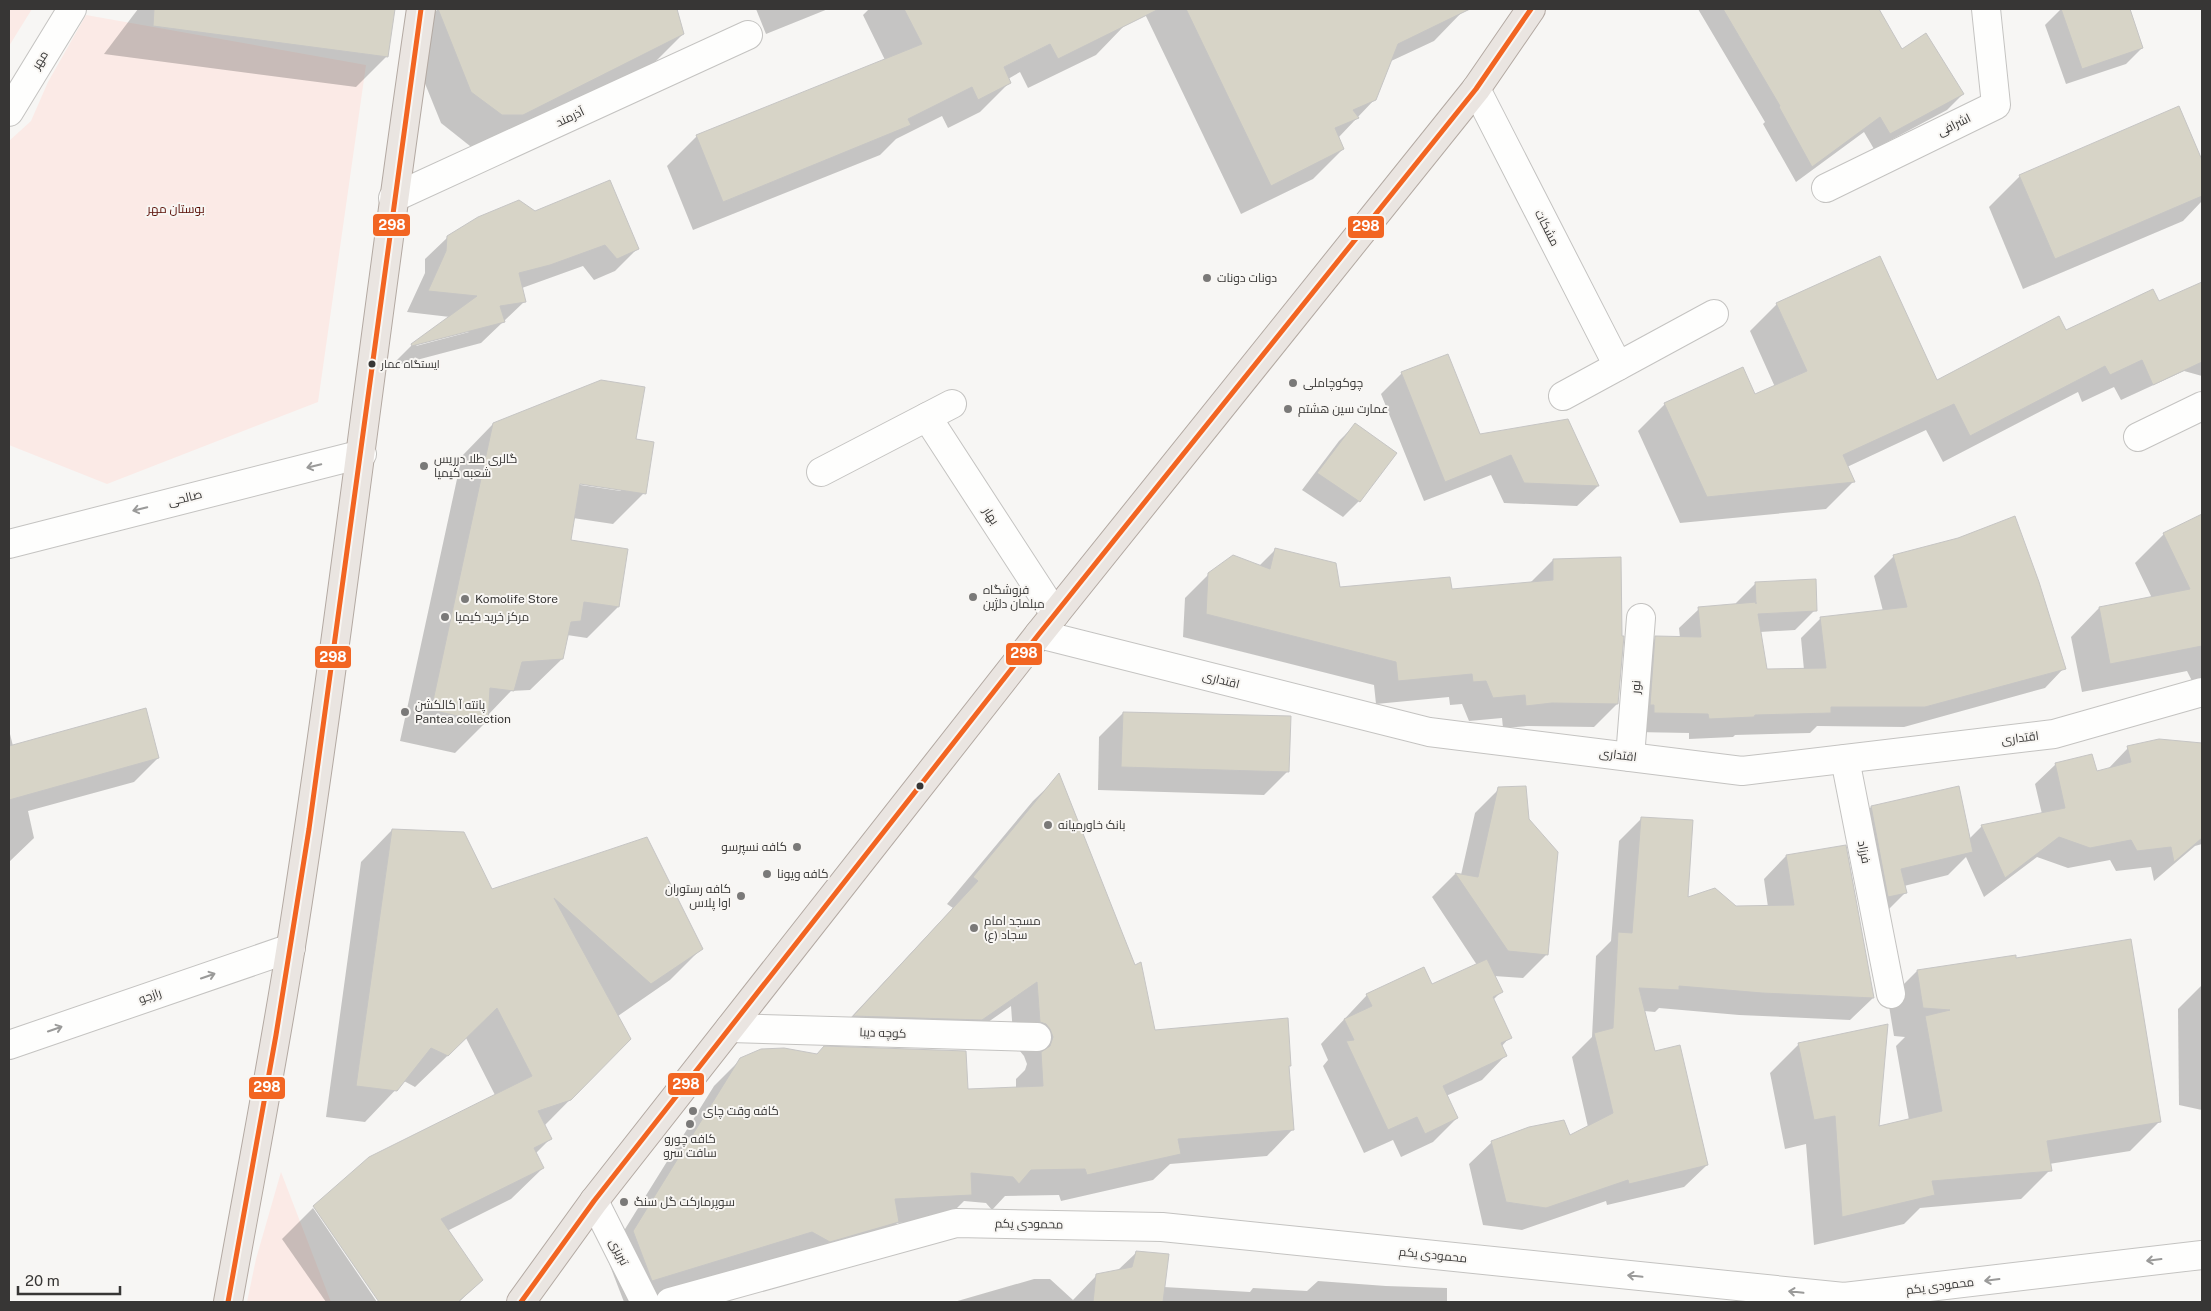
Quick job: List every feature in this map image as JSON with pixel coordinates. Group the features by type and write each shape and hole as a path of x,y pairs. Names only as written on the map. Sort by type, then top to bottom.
{"main road":[{"path":"228,1302 291,948 362,454 393,198 421,9"},
{"path":"521,1302 594,1201 1047,624 1476,89 1531,9"}],"street":[{"name":"مهر","path":"9,112 72,9"},
{"name":"اشرافی","path":"1826,188 1996,105 1986,9"},
{"name":"آذرمند","path":"393,198 748,35"},
{"name":"مشکات","path":"1476,89 1618,366"},
{"path":"1563,396 1714,314"},
{"path":"822,472 952,404"},
{"path":"2138,437 2202,406"},
{"name":"بهار","path":"927,417 1047,624"},
{"name":"صالحی","path":"9,544 362,454"},
{"name":"نور","path":"1630,757 1641,618"},
{"name":"اقتداری","path":"1047,624 1429,732 1742,771 2054,734 2202,692"},
{"name":"فرزاد","path":"1846,759 1891,994"},
{"name":"رازجو","path":"9,1045 291,948"},
{"name":"کوچه دیبا","path":"730,1028 1037,1037"},
{"name":"تبریزی","path":"594,1201 645,1302"},
{"name":"محمودی یکم","path":"670,1302 956,1223 1162,1227 1844,1297 2202,1255"}],"green space":[{"path":"9,9 32,9 9,46"},
{"name":"بوستان مهر","path":"86,15 366,65 318,402 107,484 9,445 9,141 31,121 48,82"},
{"path":"281,1172 331,1302 247,1302 256,1259"}],"building":[{"path":"154,9 395,9 388,57 153,26"},
{"path":"438,9 677,9 684,34 523,115 502,115 471,92"},
{"path":"904,9 1159,9 1058,59 1050,44 1004,67 1011,83 978,100 972,87 908,119 911,125 723,202 696,135 922,44"},
{"path":"1186,9 1470,9 1398,44 1376,100 1353,110 1359,118 1335,128 1344,149 1271,186"},
{"path":"1723,9 1879,9 1902,49 1926,33 1964,94 1890,134 1880,117 1812,167 1780,106"},
{"path":"2061,9 2130,9 2143,48 2082,69"},
{"path":"2179,106 2202,160 2202,196 2055,259 2019,175"},
{"path":"610,180 639,249 617,259 605,245 550,265 519,273 526,302 500,306 505,322 412,346 411,344 477,296 428,291 446,251 447,236 478,217 519,200 535,211"},
{"path":"1880,256 1937,380 2059,316 2066,330 2153,289 2159,301 2202,282 2202,362 2153,385 2142,360 2110,375 2105,366 1970,436 1954,404 1843,455 1855,482 1707,497 1664,403 1743,367 1755,394 1807,371 1776,303"},
{"path":"1448,354 1480,434 1568,419 1599,486 1524,483 1511,455 1445,482 1401,372"},
{"path":"601,380 645,387 636,439 654,442 646,494 580,484 571,540 628,549 619,607 584,602 581,621 571,622 563,659 522,662 514,691 490,688 488,723 431,710 493,423"},
{"path":"1355,423 1397,453 1360,502 1317,473"},
{"path":"2202,514 2202,646 2110,664 2099,607 2190,589 2163,533"},
{"path":"2015,516 2039,582 2066,669 1925,707 1831,707 1831,713 1755,715 1754,717 1709,719 1708,714 1654,713 1654,705 1650,705 1655,636 1701,637 1698,607 1756,602 1755,582 1816,579 1817,611 1758,614 1767,669 1826,668 1820,617 1907,607 1893,555 1958,538"},
{"path":"1275,548 1336,563 1340,587 1450,577 1452,589 1553,580 1553,559 1621,557 1622,636 1624,636 1618,704 1552,703 1526,706 1525,695 1493,698 1486,681 1473,682 1472,674 1398,681 1396,662 1206,614 1208,573 1233,555 1270,569"},
{"path":"146,708 159,758 9,800 9,746"},
{"path":"1123,712 1291,716 1289,772 1121,767"},
{"path":"2159,739 2202,743 2202,838 2174,862 2171,847 2137,851 2131,840 2090,848 2059,837 2005,878 1981,825 2065,808 2055,763 2092,754 2097,771 2131,762 2127,746"},
{"path":"1059,773 1135,965 1141,962 1155,1030 1288,1018 1291,1066 1289,1066 1294,1130 1178,1139 1181,1154 1087,1175 1085,1169 1031,1170 1019,1184 1013,1177 971,1173 972,1195 895,1199 899,1222 830,1242 812,1232 652,1281 633,1231 740,1058 761,1049 784,1048 817,1054 824,1046 966,1051 968,1089 1043,1086 1041,1052 1050,1046 1053,1037 1046,1024 1040,1022 1037,982 982,1020 853,1016 978,881 973,877"},
{"path":"1526,786 1529,819 1558,852 1548,955 1508,951 1455,873 1478,877 1498,787"},
{"path":"1959,786 1973,852 1901,869 1907,893 1888,897 1871,806"},
{"path":"1641,817 1693,820 1688,897 1715,888 1736,906 1794,905 1786,855 1846,845 1874,998 1762,993 1679,986 1679,990 1639,988 1655,1051 1680,1045 1708,1165 1629,1184 1628,1180 1546,1208 1506,1202 1491,1141 1529,1127 1564,1120 1570,1135 1613,1113 1594,1033 1613,1028 1618,932 1632,933"},
{"path":"392,829 464,832 492,889 647,837 703,949 651,984 554,898 631,1039 571,1100 538,1111 552,1139 534,1148 544,1168 441,1219 483,1280 458,1302 379,1302 313,1206 369,1157 532,1076 497,1008 448,1056 431,1048 397,1091 356,1086"},
{"path":"2131,939 2161,1122 2047,1141 2052,1171 1932,1181 1935,1195 1842,1217 1835,1116 1814,1120 1798,1043 1888,1024 1879,1126 1942,1111 1925,1016 1950,1010 1923,1008 1917,970 2016,955 2016,958"},
{"path":"1487,959 1503,992 1493,997 1512,1038 1501,1043 1507,1056 1443,1086 1458,1118 1425,1134 1417,1117 1388,1130 1346,1041 1354,1040 1344,1019 1372,1006 1366,994 1424,967 1432,984"},
{"path":"1136,1251 1169,1254 1163,1302 1093,1302 1096,1274 1132,1267"}],"transit line":[{"name":"298","path":"228,1302 276,1035 309,829 421,9"},
{"name":"298","path":"521,1302 594,1201 1039,634 1476,89 1531,9"}],"place":[{"name":"دونات دونات","path":"1207,278"},
{"name":"ایستگاه عمار","path":"372,364"},
{"name":"چوکوچاملی","path":"1293,383"},
{"name":"عمارت سین هشتم","path":"1288,409"},
{"name":"گالرى طلا درريس شعبه كيميا","path":"424,466"},
{"name":"فروشگاه مبلمان دلژین","path":"973,597"},
{"name":"Komolife Store","path":"465,599"},
{"name":"مرکز خرید کیمیا","path":"445,617"},
{"name":"پانته آ کالکشن Pantea collection","path":"405,712"},
{"name":"بانک خاورمیانه","path":"1048,825"},
{"name":"کافه نسپرسو","path":"797,847"},
{"name":"کافه ویونا","path":"767,874"},
{"name":"کافه رستوران اوا پلاس","path":"741,896"},
{"name":"مسجد امام سجاد (ع)","path":"974,928"},
{"name":"کافه وقت چای","path":"693,1111"},
{"name":"کافه چورو سافت سرو","path":"690,1124"},
{"name":"سوپرمارکت گل سنگ","path":"624,1202"}]}
